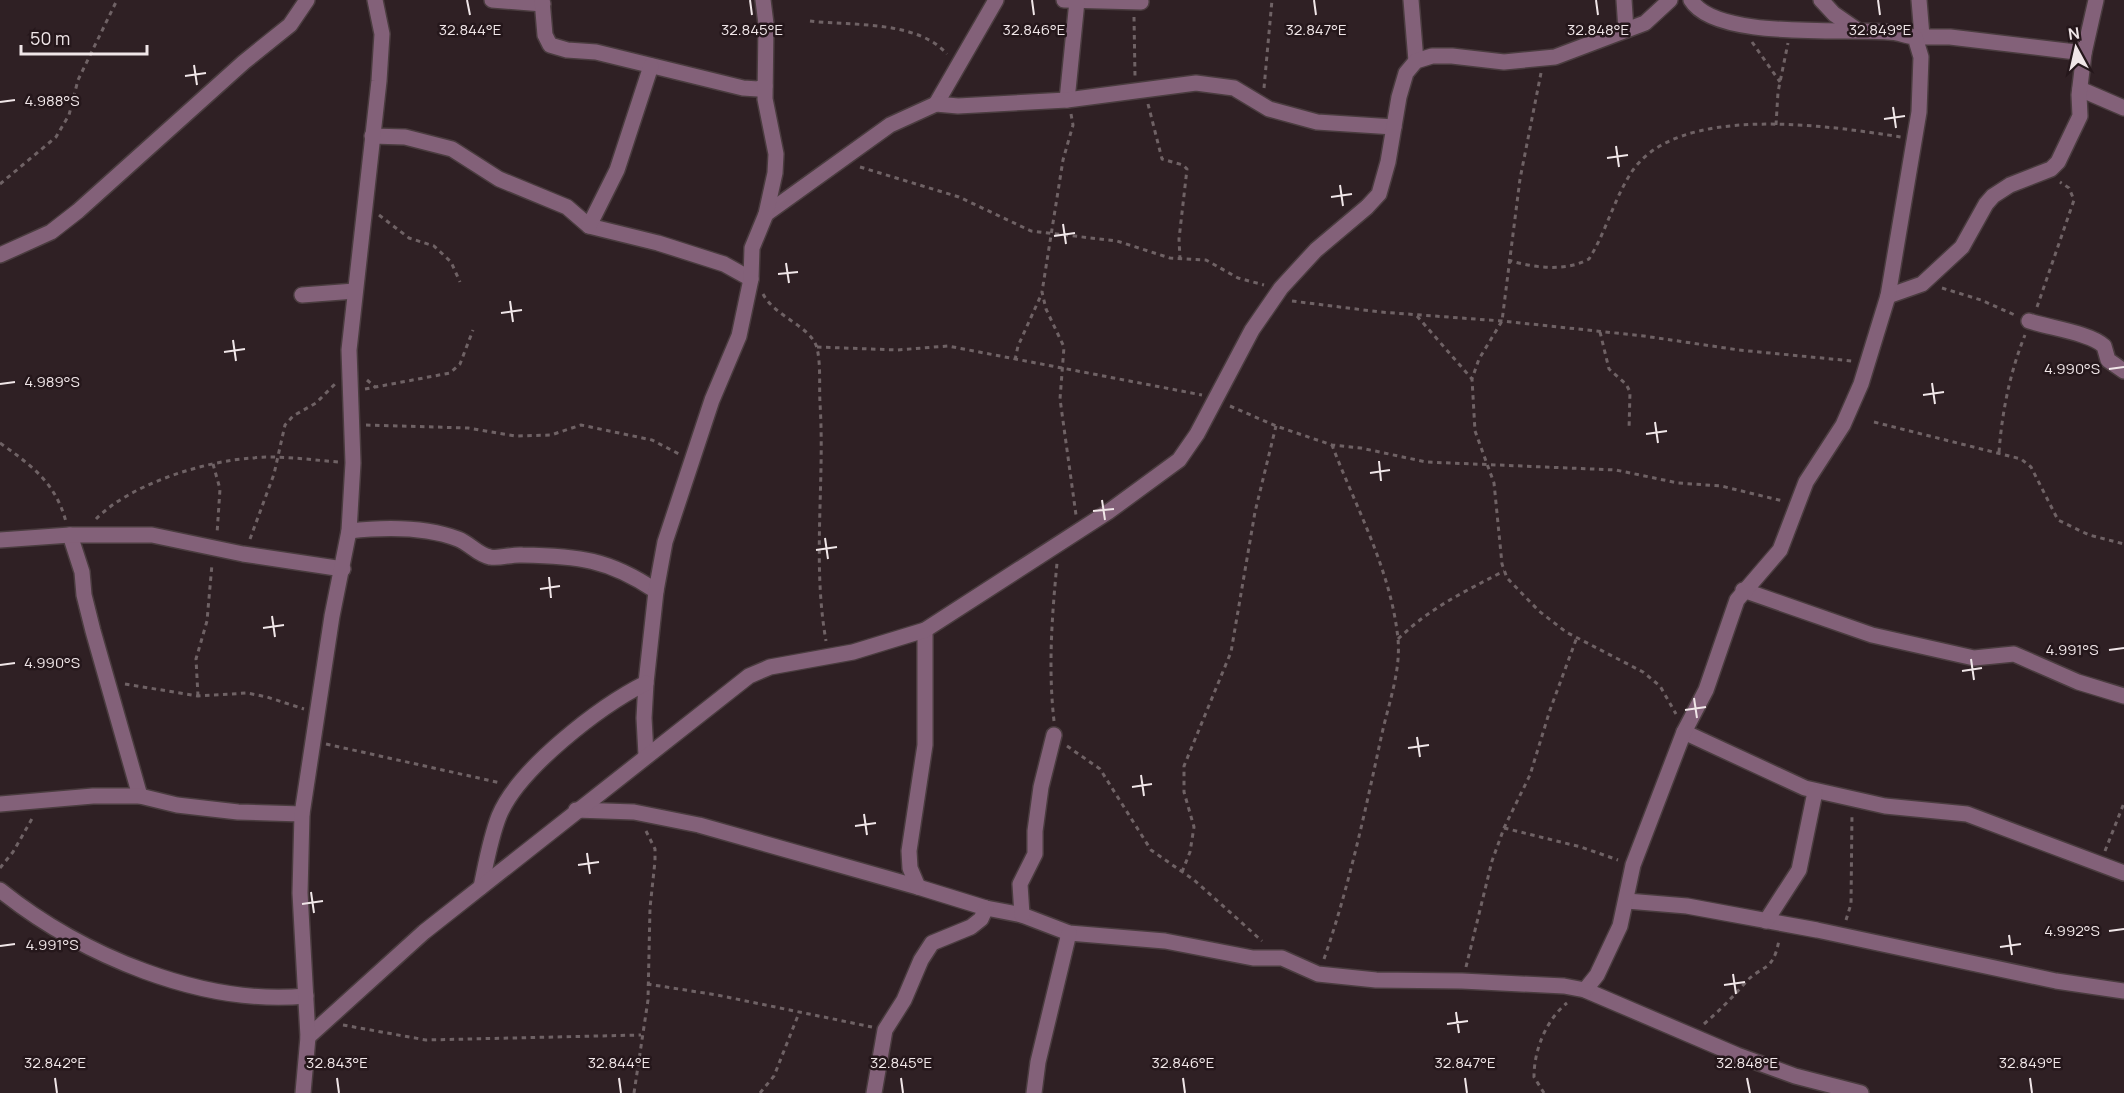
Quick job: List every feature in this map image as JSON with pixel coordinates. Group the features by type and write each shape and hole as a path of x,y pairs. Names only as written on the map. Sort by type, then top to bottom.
{"street":[{"path":"0,255 51,232 78,211 290,25 307,0"},
{"path":"303,1093 308,1037 300,893 302,814 332,616 344,569 349,531 353,463 348,366 382,34 375,0"},
{"path":"492,0 543,2 545,35 550,45 743,88 758,89 765,86"},
{"path":"646,755 645,683 656,591 671,519 712,400 739,336 751,279 752,248 766,214 776,154 765,99 763,0"},
{"path":"936,104 996,0"},
{"path":"1067,100 1071,0 1141,2"},
{"path":"1411,0 1416,61"},
{"path":"1624,0 1626,30"},
{"path":"308,1037 424,932 749,676 770,667 829,657 925,630 1059,545 1179,460 1197,434 1252,330 1277,293 1316,250 1379,194 1384,180 1406,73 1416,61 1432,56 1504,62 1544,59 1645,23 1670,0"},
{"path":"1691,0 1701,12 1740,24 1790,29 1890,32 1918,37 2084,53"},
{"path":"1821,0 1834,14 1857,30"},
{"path":"1585,990 1607,955 1628,901 1634,865 1684,732 1707,690 1737,600 1743,590 1770,563 1779,550 1812,470 1843,425 1868,361 1888,296 1914,139 1922,74 1918,37 1919,0"},
{"path":"1888,296 1922,284 1962,247 1986,204 1993,196 2010,185 2051,169 2058,162 2080,116 2084,53 2096,0"},
{"path":"589,226 617,170 651,66"},
{"path":"766,214 890,125 936,104 958,106 1067,100 1196,83 1234,88 1262,105 1317,122 1394,127"},
{"path":"2080,88 2124,108"},
{"path":"372,136 405,137 452,149 499,179 567,207 589,226 633,236 724,264 751,279"},
{"path":"302,295 355,291"},
{"path":"2029,321 2097,340 2104,346 2108,360 2124,371"},
{"path":"349,531 377,528 446,535 462,540 490,557 518,555 576,557 607,564 630,574 656,591"},
{"path":"0,540 75,535 152,535 243,554 344,569"},
{"path":"75,535 84,594 140,796"},
{"path":"1743,590 1872,635 1974,658 2014,654 2078,682 2124,696"},
{"path":"918,886 910,868 909,851 925,745 925,630"},
{"path":"481,887 499,816 516,787 594,713 645,683"},
{"path":"1684,732 1815,792 1853,801 1967,814 2124,873"},
{"path":"1022,915 1020,884 1035,854 1035,831 1041,787 1054,735"},
{"path":"1766,921 1799,870 1815,792"},
{"path":"0,804 45,799 140,796 177,805 238,812 302,814"},
{"path":"576,810 634,812 699,825 918,886 986,909 1022,915 1069,933 1165,941 1253,958 1282,958 1318,974 1376,980 1564,986 1585,990 1687,1035 1795,1076 1861,1093"},
{"path":"0,890 73,939 134,967 232,994 280,998 306,996"},
{"path":"1628,901 1687,906 1782,923 2056,981 2124,991"},
{"path":"874,1093 885,1030 904,1000 921,960 932,943 971,927 981,919 986,909"},
{"path":"1034,1093 1038,1062 1069,933"}],"path":[{"path":"0,184 56,137 69,115 78,80 117,0"},
{"path":"1262,105 1272,0"},
{"path":"1141,2 1133,19 1132,34 1140,92 1162,159 1183,165 1187,169 1179,234 1180,259"},
{"path":"810,21 899,29 942,49 957,71"},
{"path":"1740,24 1780,82"},
{"path":"1776,125 1780,82 1790,29"},
{"path":"1544,59 1522,168 1508,260 1502,321 1496,335 1479,359 1472,379 1475,431 1494,483 1505,571 1513,585 1539,611 1576,637 1629,662 1660,686 1684,732"},
{"path":"1015,360 1018,346 1042,292 1064,160 1073,125 1067,100"},
{"path":"1508,260 1547,268 1578,265 1589,259 1598,246 1631,172 1646,155 1660,144 1695,132 1776,125 1914,139"},
{"path":"842,159 878,174 959,197 1011,223 1053,235 1117,241 1170,258 1206,260 1238,278 1277,293 1417,316 1502,321 1829,361 1868,361"},
{"path":"364,204 409,238 434,246 451,262 460,282"},
{"path":"751,279 759,286 767,301 783,317 804,331 817,347 821,423 821,614 829,657"},
{"path":"1922,284 1960,292 2029,321"},
{"path":"1042,292 1046,309 1064,347 1060,399 1078,532"},
{"path":"1417,316 1472,379"},
{"path":"350,392 450,373 460,364 474,330"},
{"path":"1600,332 1609,369 1626,384 1630,392 1629,430"},
{"path":"817,347 897,350 948,346 1215,398 1276,426 1332,445 1361,448 1426,462 1616,470 1678,483 1721,486 1797,504"},
{"path":"243,554 269,489 287,421 323,397 348,366"},
{"path":"1874,422 2021,459 2031,467 2058,520 2089,535 2124,544"},
{"path":"352,424 468,428 515,436 551,435 581,425 652,440 693,460"},
{"path":"1182,872 1190,852 1194,827 1184,792 1184,766 1231,652 1255,512 1276,426"},
{"path":"0,443 35,468 52,486 75,535 104,511 142,488 213,464 250,458 278,457 353,463"},
{"path":"1318,974 1336,922 1368,804 1390,707 1397,668 1398,639 1385,576 1374,544 1332,445"},
{"path":"198,696 196,659 207,621 220,495 213,464"},
{"path":"1059,545 1051,644 1050,689 1054,735 1100,770 1150,850 1182,872 1282,958"},
{"path":"1398,639 1441,603 1505,571"},
{"path":"1462,981 1492,861 1504,828 1530,776 1576,637"},
{"path":"108,684 198,696 257,695 317,714"},
{"path":"313,741 516,787"},
{"path":"0,868 13,852 45,799"},
{"path":"1839,935 1851,904 1853,801"},
{"path":"2099,864 2124,802"},
{"path":"634,812 655,849 648,1000 634,1093"},
{"path":"1504,828 1581,847 1634,865"},
{"path":"1687,1035 1721,1010 1744,984 1770,964 1778,947 1782,923"},
{"path":"647,984 717,995 885,1030"},
{"path":"1544,1093 1534,1077 1538,1048 1547,1028 1564,1005 1585,990"},
{"path":"760,1093 774,1076 798,1013"},
{"path":"328,1019 350,1028 426,1040 641,1035"}]}
